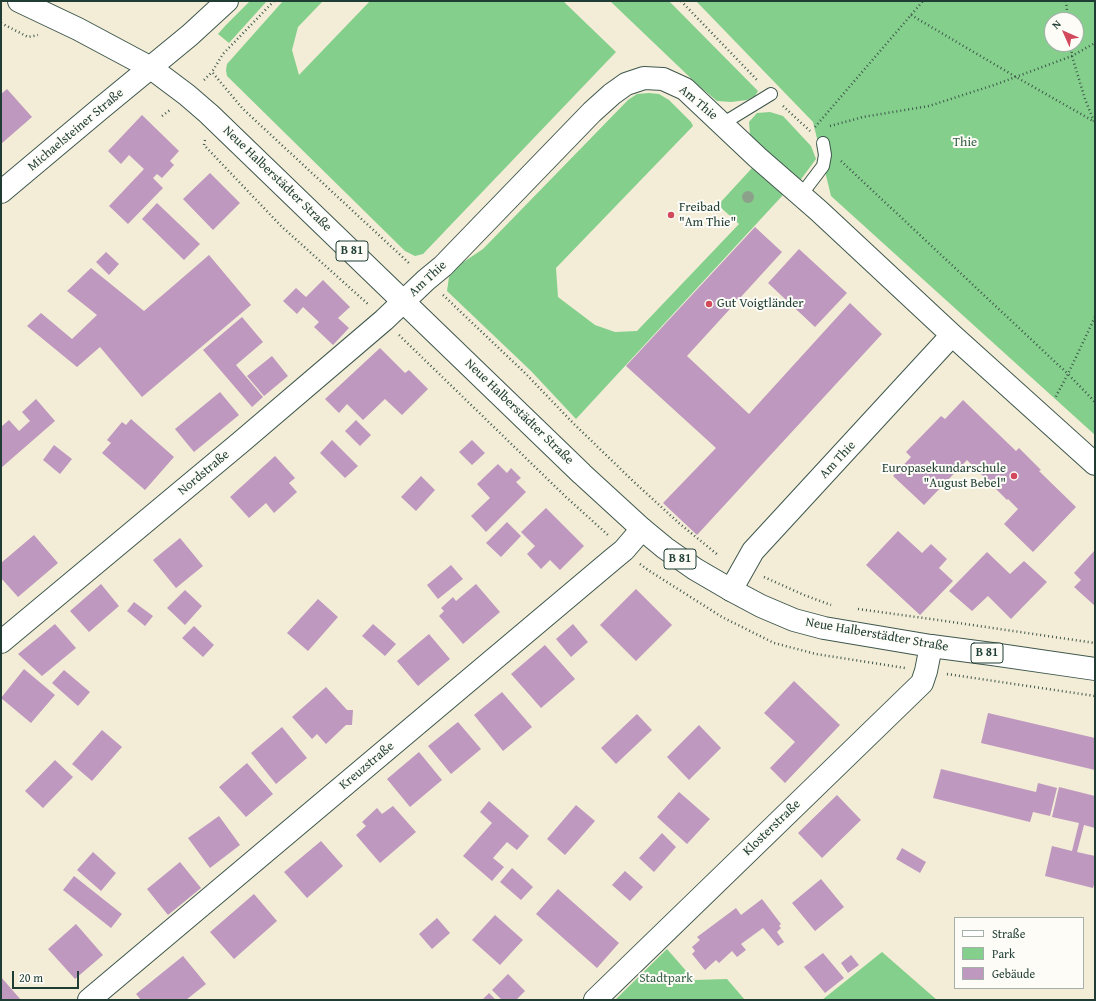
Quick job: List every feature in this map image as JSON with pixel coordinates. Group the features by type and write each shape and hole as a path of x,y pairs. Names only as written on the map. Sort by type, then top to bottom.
{"street":[{"name":"Neue Halberstädter Straße","path":"18,1 78,29 151,68 209,114 642,529 665,548 696,569 760,606 797,620 824,628 931,646 1095,669"},
{"name":"Michaelsteiner Straße","path":"1,192 100,108 190,36 227,1"},
{"name":"Am Thie","path":"404,302 426,280 444,266 592,112 612,94 626,84 644,78 663,79 685,89 952,335 1095,464"},
{"name":"Nordstraße","path":"1,642 252,432 404,302"},
{"name":"Am Thie","path":"731,590 753,551 952,335"},
{"name":"Kreuzstraße","path":"90,1000 610,562 624,550 642,529"},
{"name":"Klosterstraße","path":"595,1000 922,683 931,646"}],"lane":[{"path":"722,124 771,94"},
{"path":"801,196 823,166 825,155 823,143"}],"path":[{"path":"274,1 223,54 212,72 243,109 526,374 617,466 680,524 725,560 804,595 835,606"},
{"path":"681,1 771,94 1068,374 1095,402"},
{"path":"811,132 922,1"},
{"path":"1066,1 1067,12"},
{"path":"911,15 1095,122"},
{"path":"1,23 28,37"},
{"path":"811,132 863,117 929,106 1016,77 1072,56 1095,43"},
{"path":"1072,52 1084,99 1095,122"},
{"path":"1068,374 1095,317"},
{"path":"851,608 1095,644"}],"green space":[{"path":"250,1 267,1 229,43 218,34"},
{"path":"283,1 323,1 298,27 292,50 299,75 370,1 563,1 616,52 423,254 415,256 405,251 227,76 227,64"},
{"path":"610,1 669,1 758,91 755,96 747,100 731,102 717,101 699,86"},
{"name":"Thie","path":"696,1 1095,1 1095,435 831,196 813,122"},
{"path":"637,94 659,94 669,100 691,122 693,126 556,268 558,297 595,325 615,332 637,331 739,224 718,205 752,168 783,195 576,419 531,371 447,291 449,277 462,263 483,249 628,100"},
{"path":"770,112 783,116 811,146 816,159 799,182 750,135 749,122 757,113"},
{"name":"Stadtpark","path":"667,949 694,980 727,979 745,1000 615,1000"},
{"path":"882,952 937,1000 822,1000"}],"building":[{"path":"7,89 32,117 1,144 1,94"},
{"path":"142,115 179,151 170,161 174,165 162,178 157,174 153,178 163,188 128,224 109,206 144,169 129,155 121,164 108,151"},
{"path":"210,173 240,203 213,230 183,199"},
{"path":"157,203 200,244 184,260 142,219"},
{"path":"755,227 782,252 687,356 749,414 850,303 882,334 697,535 663,503 716,448 626,366"},
{"path":"799,249 847,293 815,327 768,283"},
{"path":"106,252 119,264 109,275 96,262"},
{"path":"209,255 251,305 142,397 100,347 77,367 27,326 41,313 72,339 97,315 67,291 91,268 144,311"},
{"path":"323,280 350,307 338,318 349,328 333,345 314,327 319,322 303,307 297,314 283,301 296,288 306,297"},
{"path":"242,317 263,342 236,365 263,397 252,407 203,350"},
{"path":"380,348 405,373 409,370 428,389 402,415 385,399 363,420 347,404 339,413 325,399"},
{"path":"272,356 288,376 264,396 247,376"},
{"path":"220,392 239,415 194,452 175,429"},
{"path":"36,399 55,421 1,468 1,427 9,420 19,431 30,421 22,412"},
{"name":"Europasekundarschule \"August Bebel\"","path":"963,400 1016,451 1019,448 1041,470 1039,471 1076,507 1033,552 1004,524 1018,509 967,460 924,505 893,476 911,457 906,452 941,416 945,419"},
{"path":"131,419 174,457 145,490 102,453 111,443 107,440 122,422 126,425"},
{"path":"356,420 371,435 360,446 345,431"},
{"path":"332,440 358,466 345,478 320,453"},
{"path":"472,440 485,453 472,465 459,452"},
{"path":"54,445 72,459 60,474 43,460"},
{"path":"275,456 295,478 289,483 297,492 274,513 266,503 249,518 230,497"},
{"path":"498,464 507,473 511,468 521,478 516,482 526,492 486,532 471,516 490,498 477,484"},
{"path":"421,476 435,490 416,511 401,497"},
{"path":"546,508 584,546 560,570 550,560 541,569 527,554 535,546 521,532"},
{"path":"507,522 521,536 501,557 486,543"},
{"path":"898,531 922,553 931,544 947,559 939,568 953,581 920,615 866,565"},
{"path":"34,535 58,563 18,597 1,578 1,563"},
{"path":"180,538 203,566 176,588 153,560"},
{"path":"1095,550 1095,606 1074,587 1081,580 1074,573"},
{"path":"987,552 1010,574 1024,561 1047,582 1011,619 988,596 972,611 949,591"},
{"path":"451,565 463,579 438,599 427,585"},
{"path":"101,584 119,606 89,632 70,611"},
{"path":"476,584 500,612 463,644 439,616 444,611 441,608 453,597 456,601"},
{"path":"636,589 672,625 636,661 600,625"},
{"path":"185,590 202,606 185,625 167,608"},
{"path":"318,599 338,617 308,651 287,633"},
{"path":"134,602 153,616 145,626 127,611"},
{"path":"55,624 76,648 42,676 18,654"},
{"path":"373,624 396,644 385,656 362,636"},
{"path":"573,624 588,642 571,657 556,639"},
{"path":"194,626 214,645 203,657 182,638"},
{"path":"429,634 450,659 418,686 397,661"},
{"path":"545,645 575,679 541,708 511,674"},
{"path":"24,669 55,695 31,723 1,698"},
{"path":"64,670 90,692 78,706 52,683"},
{"path":"794,681 840,725 785,783 770,768 795,742 764,713"},
{"path":"326,687 347,710 353,710 352,725 346,725 326,744 317,734 312,739 292,717"},
{"path":"502,692 532,727 503,751 474,715"},
{"path":"988,713 1095,738 1095,770 981,743"},
{"path":"637,714 652,730 616,764 601,748"},
{"path":"458,722 481,749 451,774 428,746"},
{"path":"699,725 721,748 689,780 667,757"},
{"path":"282,727 307,758 276,784 251,753"},
{"path":"102,730 122,747 92,781 72,764"},
{"path":"419,752 442,780 410,807 387,779"},
{"path":"55,760 73,777 43,808 25,791"},
{"path":"247,763 273,794 246,817 219,787"},
{"path":"941,769 1036,792 1038,783 1057,788 1050,816 1033,812 1030,822 933,798"},
{"path":"1059,787 1095,796 1095,828 1084,825 1077,852 1095,856 1095,881 1093,888 1045,876 1052,846 1072,851 1079,823 1052,817"},
{"path":"679,792 710,819 687,844 657,817"},
{"path":"837,795 861,820 822,858 798,833"},
{"path":"489,801 529,836 517,850 507,842 493,858 504,867 492,881 463,856 492,823 480,812"},
{"path":"576,805 595,821 565,855 547,839"},
{"path":"393,806 416,832 380,863 356,835 366,826 362,822 377,808 382,814"},
{"path":"219,816 240,845 210,868 188,838"},
{"path":"662,833 676,847 654,872 639,858"},
{"path":"321,841 343,866 307,898 284,872"},
{"path":"902,848 926,862 920,873 896,859"},
{"path":"93,852 116,873 101,891 77,870"},
{"path":"180,862 201,888 168,915 147,889"},
{"path":"512,868 533,887 521,900 500,882"},
{"path":"625,871 643,887 630,901 612,885"},
{"path":"74,876 122,914 111,928 63,890"},
{"path":"821,879 844,907 815,931 792,903"},
{"path":"558,889 619,943 597,968 536,914"},
{"path":"254,894 277,921 234,959 210,932"},
{"path":"762,899 781,924 779,926 781,928 777,932 784,942 778,946 763,928 741,944 746,950 737,957 732,951 719,963 716,960 705,970 692,954 695,951 692,947 700,940 697,937 736,908 741,915"},
{"path":"495,915 523,940 500,965 472,940"},
{"path":"437,918 450,933 432,949 419,934"},
{"path":"76,924 103,955 75,979 48,949"},
{"path":"823,953 844,978 825,993 804,967"},
{"path":"851,955 859,965 848,973 841,963"},
{"path":"183,956 206,984 186,1000 141,1000 136,994"},
{"path":"508,974 525,991 516,1000 502,1000 492,990"},
{"path":"1,977 21,1000 1,1000"},
{"path":"489,993 496,1000 482,1000"}],"place":[{"name":"Freibad \"Am Thie\"","path":"671,215"},
{"name":"Gut Voigtländer","path":"709,304"},
{"name":"Europasekundarschule \"August Bebel\"","path":"1014,476"}]}
